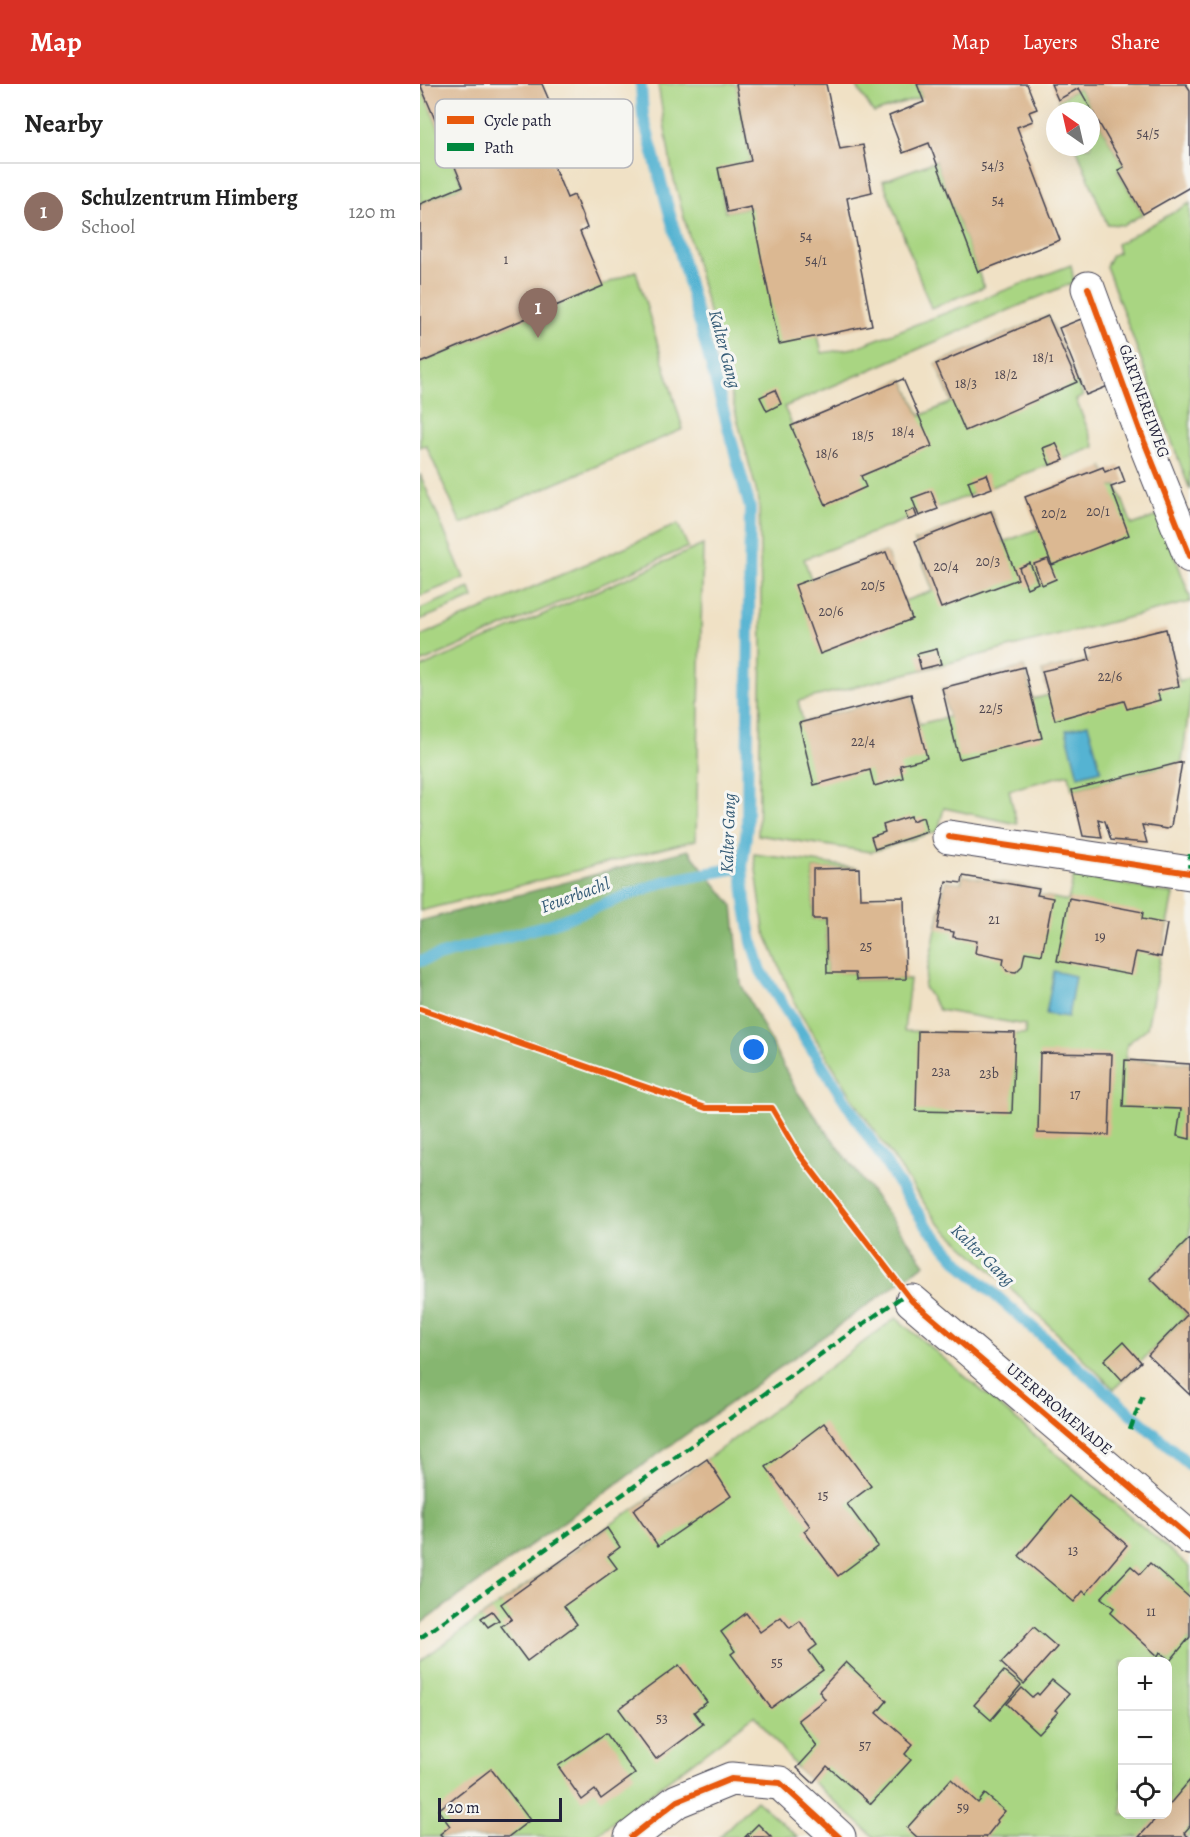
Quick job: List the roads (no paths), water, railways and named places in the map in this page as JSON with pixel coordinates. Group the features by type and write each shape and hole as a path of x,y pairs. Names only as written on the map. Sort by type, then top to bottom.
{"street":[{"name":"GÄRTNEREIWEG","path":"1088,288 1144,441 1190,556"},
{"path":"949,837 1190,867"},
{"name":"UFERPROMENADE","path":"912,1301 1190,1538"},
{"path":"631,1837 678,1801 731,1779 780,1783 839,1837"}],"water":[{"path":"1088,724 1101,770 1078,776 1066,730"},
{"path":"1054,971 1075,976 1068,1017 1046,1014"}],"waterway":[{"name":"Kalter Gang","path":"641,84 643,116 750,508 747,827 742,867 752,942 761,971 925,1224 962,1266 1190,1465"},
{"name":"Feuerbachl","path":"420,961 551,924 663,882 742,867"}],"place":[{"name":"Schulzentrum Himberg","path":"538,338"}]}
